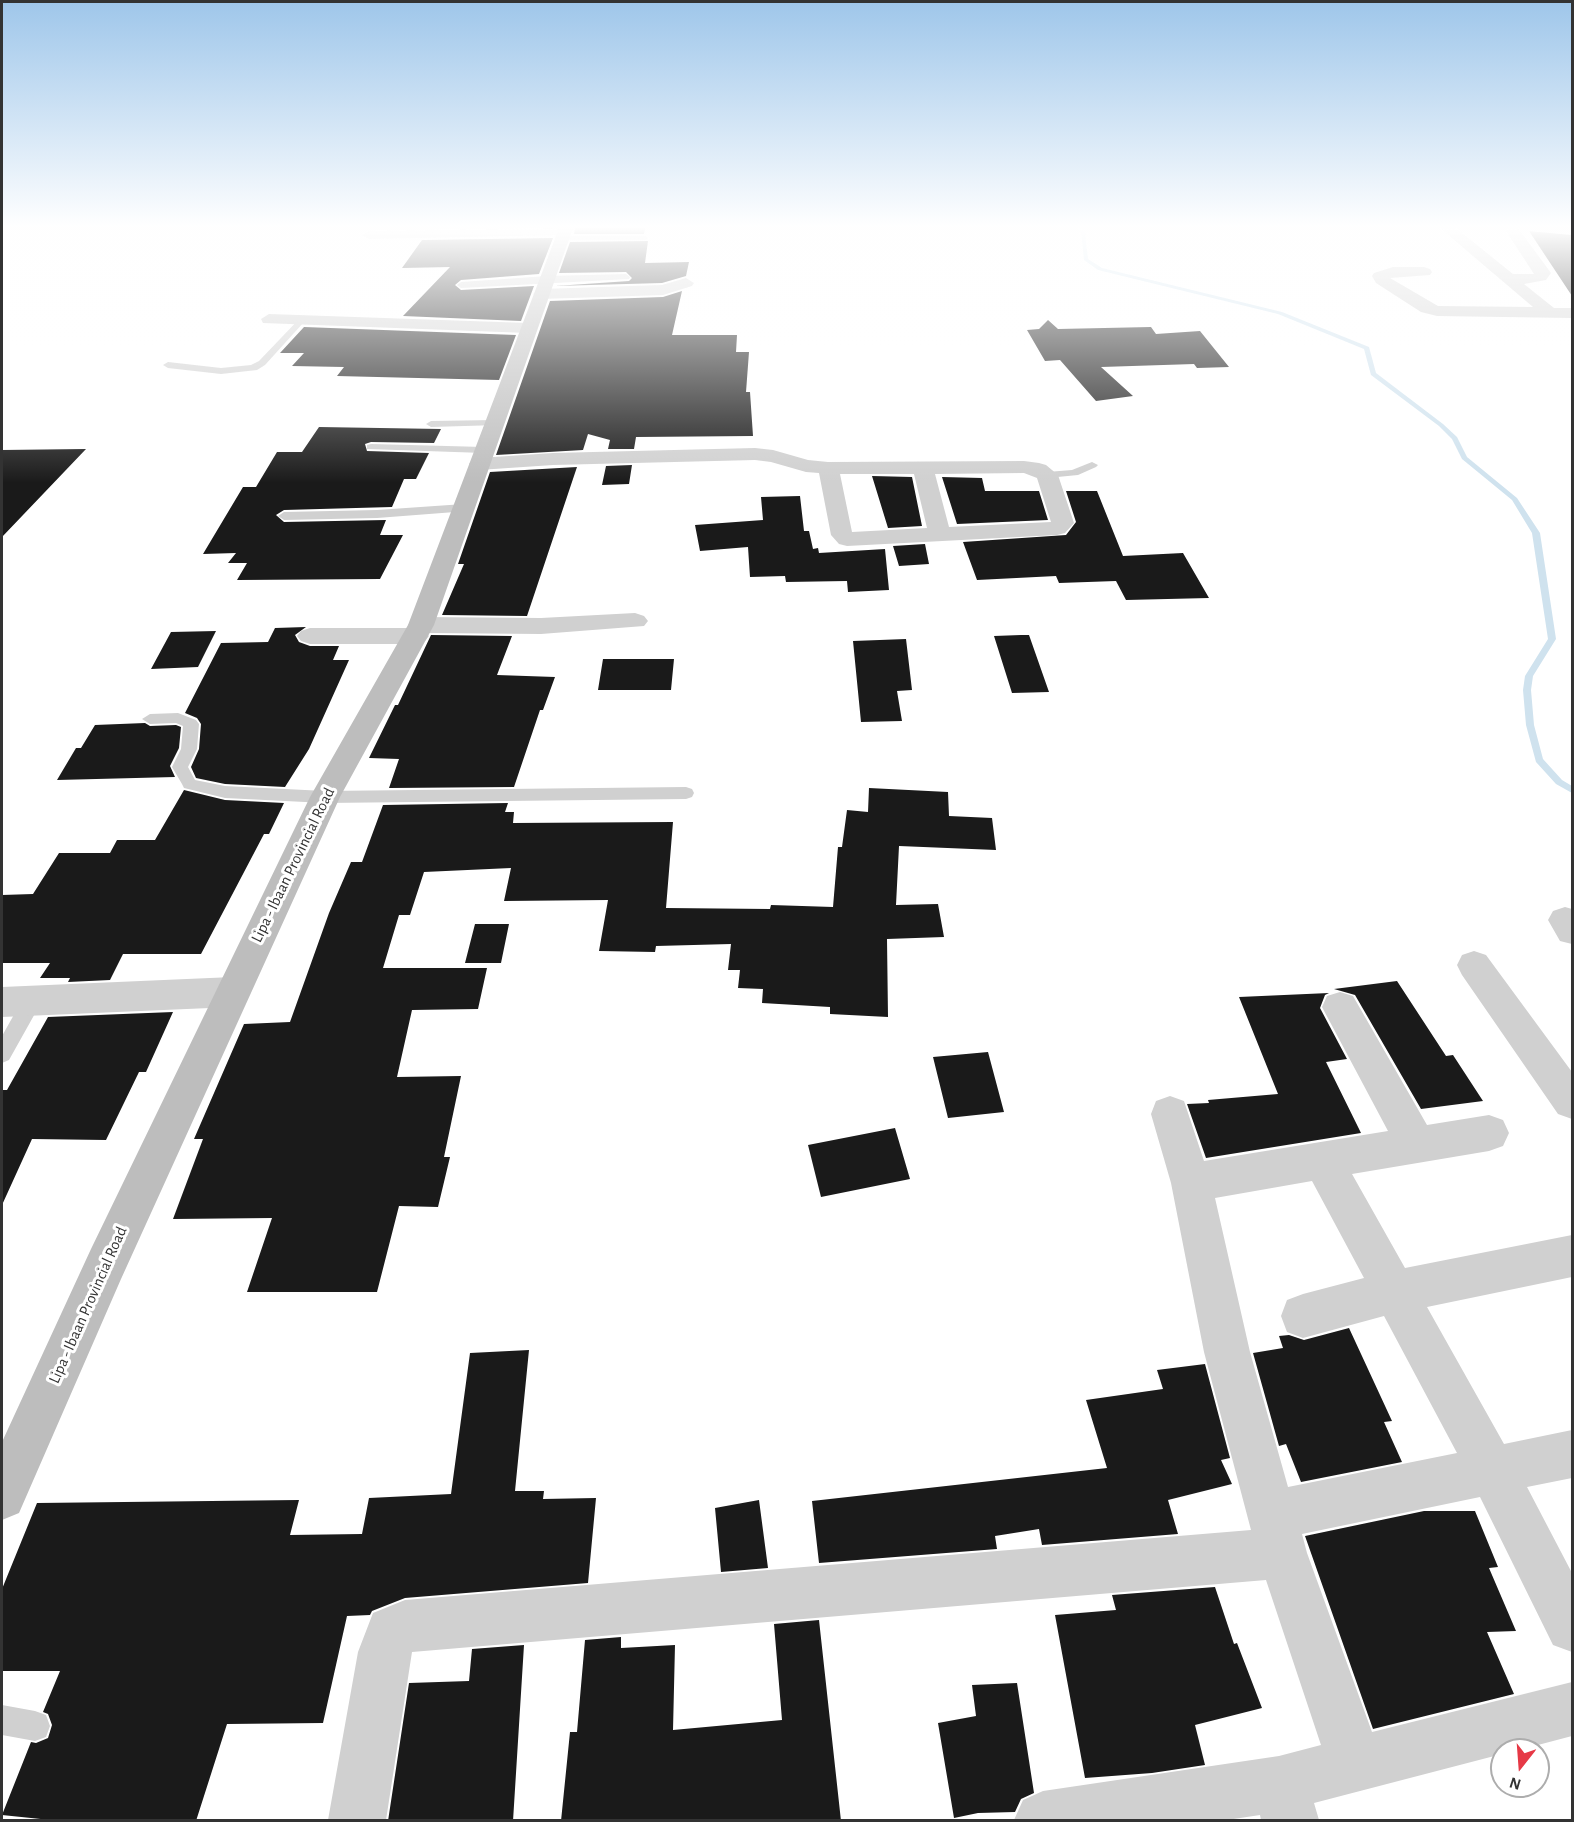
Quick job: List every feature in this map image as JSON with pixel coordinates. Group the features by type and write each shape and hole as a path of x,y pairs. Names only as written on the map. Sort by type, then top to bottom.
{"main road":[{"name":"Lipa - Ibaan Provincial Road","path":"2,1496 106,1263 325,796 418,631 533,313"}],"street":[{"path":"269,319 528,328"},
{"path":"486,446 553,459 755,454 773,456 806,466 828,468 1024,467 1040,469 1047,475 1063,523 1061,526 848,539 842,536 840,530 828,468"},
{"path":"923,468 940,535"},
{"path":"310,636 635,621"},
{"path":"1474,965 1572,1102"},
{"path":"17,1002 233,992"},
{"path":"1340,1007 1417,1145"},
{"path":"1170,1114 1191,1183 1227,1352 1277,1534 1356,1764"},
{"path":"1191,1183 1489,1133"},
{"path":"1322,1160 1492,1470 1572,1626"},
{"path":"1304,1316 1394,1292 1572,1256"},
{"path":"357,1821 385,1652 392,1632 405,1626 1277,1534 1492,1470 1572,1454"},
{"path":"1043,1821 1285,1802 1356,1764 1572,1709"}],"lane":[{"path":"168,365 221,371 253,368 262,363 301,320"},
{"path":"431,424 486,446"},
{"path":"371,447 486,446"},
{"path":"1047,475 1084,471 1092,465"},
{"path":"284,516 377,514 464,508"},
{"path":"150,719 177,718 191,724 189,749 180,767 190,784 225,792 325,796 686,793"},
{"path":"2,1054 17,1002"},
{"path":"2,1720 35,1726"}],"building":[{"path":"406,313 524,313 521,321 403,316"},
{"path":"546,313 677,313 672,335 737,335 736,352 749,352 746,392 750,392 753,436 636,437 634,449 608,449 610,440 588,434 583,450 496,455"},
{"path":"1048,320 1058,329 1151,327 1156,334 1200,331 1229,367 1197,368 1194,364 1101,367 1133,396 1096,401 1060,360 1045,361 1027,330 1039,329"},
{"path":"304,327 516,335 499,380 337,376 344,367 292,366 304,353 280,353"},
{"path":"319,427 441,429 434,443 371,442 365,444 367,451 429,453 416,479 404,479 392,507 284,510 276,515 284,522 386,520 380,535 403,535 380,579 237,580 247,563 228,563 236,553 203,554 243,487 256,487 277,452 302,452"},
{"path":"86,449 2,537 2,450"},
{"path":"632,465 629,484 602,485 606,466"},
{"path":"577,467 527,616 442,615 464,564 458,564 490,472"},
{"path":"872,476 912,477 922,526 888,528"},
{"path":"942,477 982,478 985,491 1039,491 1048,520 957,524"},
{"path":"1066,491 1097,491 1123,556 1183,553 1209,598 1126,600 1116,581 1059,583 1056,576 977,580 963,542 1066,535 1076,522"},
{"path":"800,496 804,531 809,531 813,549 818,548 819,553 885,549 889,590 848,592 847,581 786,582 785,576 750,577 748,547 700,551 695,525 763,520 761,497"},
{"path":"925,544 929,564 899,566 893,546"},
{"path":"306,627 295,635 299,642 310,646 339,646 333,660 349,660 309,749 285,787 225,784 196,778 191,767 199,749 201,724 197,718 185,713 221,643 268,642 275,628"},
{"path":"216,631 198,667 151,669 171,632"},
{"path":"431,635 512,636 497,675 555,677 543,710 540,710 514,787 389,788 399,759 369,758 395,705 398,705"},
{"path":"1029,635 1049,692 1012,693 994,636"},
{"path":"906,639 912,690 897,691 902,721 861,722 853,641"},
{"path":"603,659 674,659 671,690 598,690"},
{"path":"145,723 150,726 176,725 181,727 179,748 170,766 175,777 57,780 76,748 81,748 95,725"},
{"path":"869,788 948,792 949,816 992,818 996,850 899,846 896,905 938,904 944,937 887,939 888,1017 830,1014 830,1007 762,1003 763,989 738,988 740,970 728,970 731,944 656,946 655,952 599,951 608,900 504,901 511,868 424,872 410,915 399,915 383,968 487,968 478,1009 412,1010 397,1077 461,1076 444,1157 450,1157 438,1207 399,1206 377,1292 247,1292 272,1218 173,1219 203,1139 194,1139 244,1024 290,1022 329,913 351,862 362,862 383,805 508,803 505,812 514,812 513,823 673,822 666,908 770,909 771,905 833,907 838,847 842,847 847,810 868,812"},
{"path":"184,790 225,800 284,803 269,834 264,834 201,954 123,954 110,980 68,982 70,978 40,978 50,963 2,963 2,895 33,894 59,853 110,853 117,840 155,840"},
{"path":"475,924 509,924 501,963 465,963"},
{"path":"1397,981 1446,1056 1453,1055 1483,1101 1421,1109 1355,995 1334,989"},
{"path":"1329,993 1325,995 1320,1008 1347,1059 1326,1062 1361,1133 1206,1158 1187,1104 1278,1094 1239,997"},
{"path":"173,1012 146,1072 139,1072 106,1140 32,1139 2,1205 2,1090 7,1090 48,1017"},
{"path":"988,1052 1004,1112 948,1118 933,1057"},
{"path":"895,1128 910,1179 821,1197 808,1145"},
{"path":"1349,1328 1392,1421 1384,1422 1402,1462 1301,1482 1286,1444 1279,1446 1253,1353 1283,1348 1279,1336 1289,1335 1304,1340"},
{"path":"529,1350 515,1491 544,1491 543,1499 596,1498 588,1583 405,1598 372,1611 370,1615 347,1616 323,1723 227,1724 196,1821 60,1821 2,1815 31,1742 36,1743 48,1738 52,1725 48,1714 43,1712 60,1671 2,1671 2,1589 37,1503 299,1500 290,1535 362,1534 369,1498 451,1494 470,1353"},
{"path":"1205,1364 1230,1458 1221,1460 1232,1484 1168,1500 1178,1534 1042,1545 1039,1529 995,1536 997,1549 819,1563 812,1501 1107,1468 1086,1400 1163,1389 1157,1370"},
{"path":"759,1500 768,1568 721,1572 715,1508"},
{"path":"1424,1511 1475,1511 1498,1567 1489,1568 1516,1631 1487,1632 1514,1694 1373,1729 1305,1536"},
{"path":"1215,1587 1234,1644 1237,1643 1262,1708 1195,1725 1205,1765 1152,1773 1085,1778 1055,1615 1116,1610 1112,1595"},
{"path":"819,1620 841,1821 561,1821 570,1732 577,1732 585,1640 621,1637 621,1648 675,1645 673,1730 782,1720 774,1624"},
{"path":"524,1645 513,1821 388,1821 409,1683 469,1681 472,1649"},
{"path":"1017,1683 1034,1793 1021,1799 1015,1812 978,1813 954,1818 938,1723 976,1716 972,1685"}],"waterway":[{"path":"1280,313 1367,348 1373,374 1455,438 1464,458 1515,499 1536,533 1552,639 1529,676 1527,690 1530,725 1539,760 1559,782 1572,790"}]}
